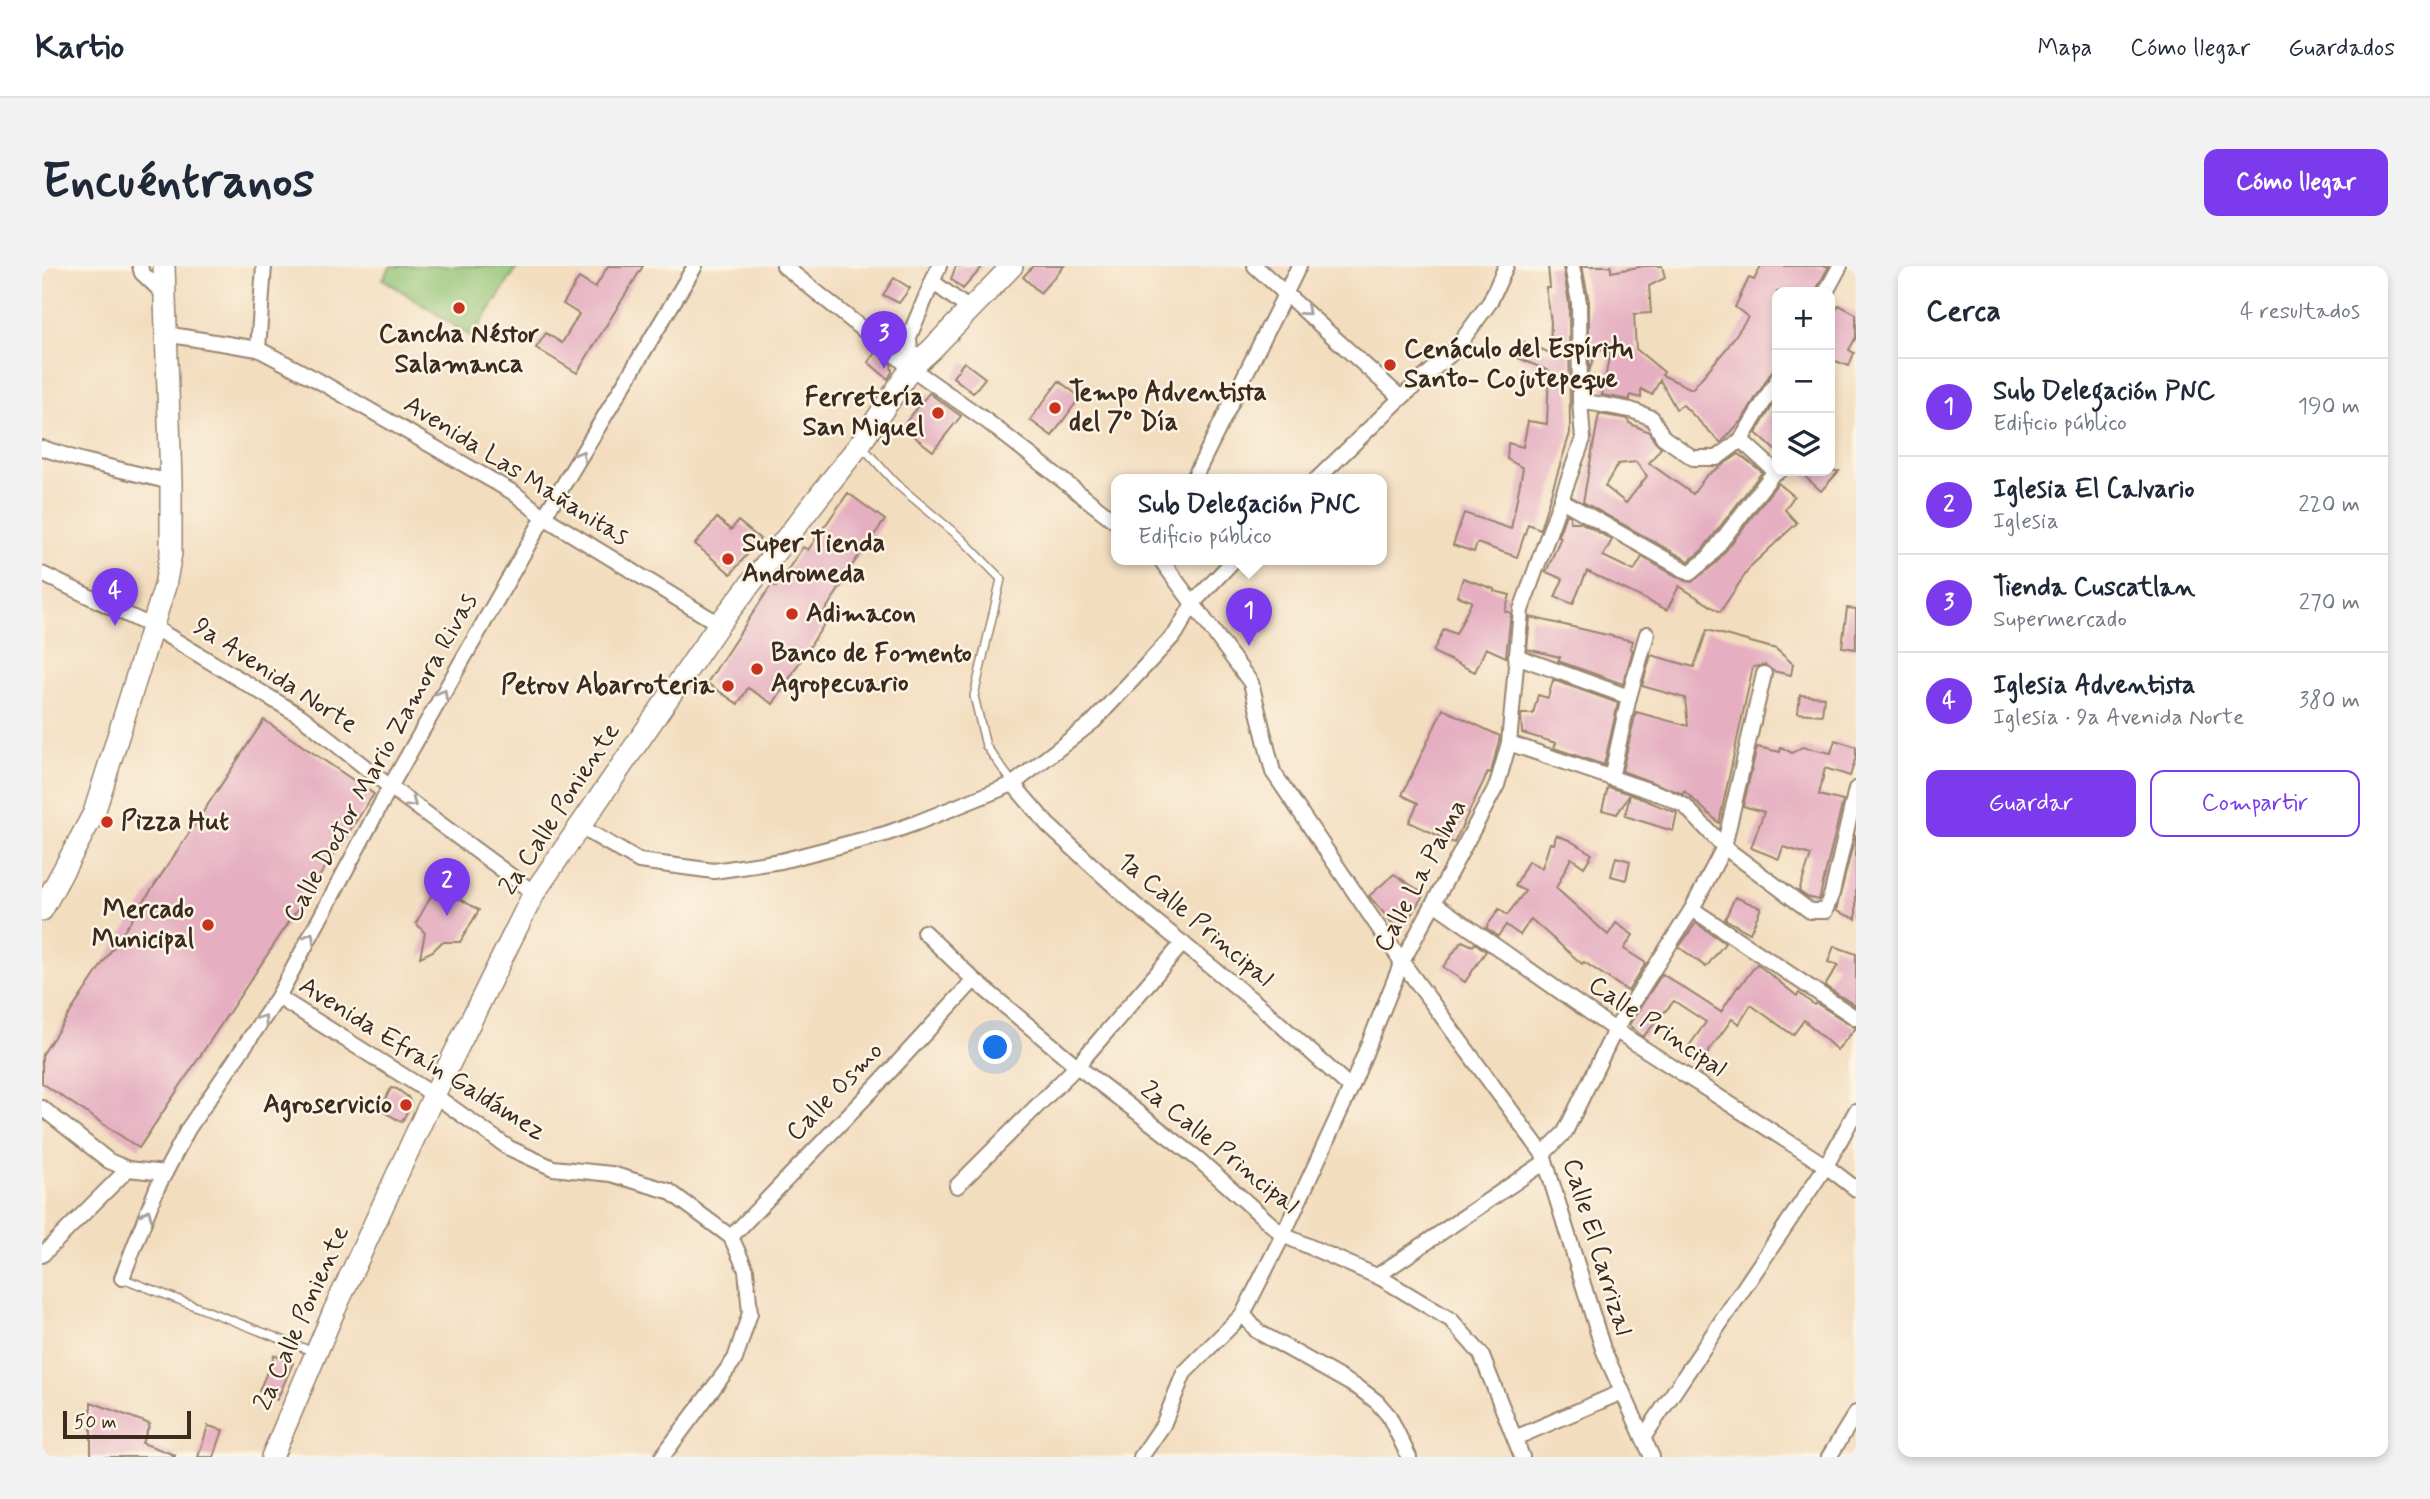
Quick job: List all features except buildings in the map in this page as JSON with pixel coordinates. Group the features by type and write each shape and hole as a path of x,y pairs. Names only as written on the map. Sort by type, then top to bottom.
{"street":[{"path":"140,266 142,273 164,294"},
{"path":"42,910 94,813 163,597 170,560 171,482 164,266"},
{"path":"258,349 264,266"},
{"name":"Calle Doctor Mario Zamora Rivas","path":"121,1278 165,1173 188,1129 278,997 390,787 544,517 695,266"},
{"path":"784,266 911,368 988,422 1111,518"},
{"path":"911,368 909,337 939,266"},
{"name":"2a Calle Poniente","path":"272,1457 316,1353 434,1095 534,893 719,624 860,444 911,368 931,351 1012,266"},
{"path":"1255,266 1401,398"},
{"path":"1196,474 1299,266"},
{"path":"1322,474 1454,351 1490,302 1506,266"},
{"name":"Calle La Palma","path":"1141,1457 1163,1425 1184,1373 1243,1314 1283,1235 1350,1088 1402,962 1497,785 1509,743 1521,610 1583,439 1579,302 1573,266"},
{"path":"1829,287 1840,266"},
{"path":"933,282 969,309"},
{"name":"Avenida Las Mañanitas","path":"165,334 258,349 514,493 544,517 719,624"},
{"path":"1580,401 1631,410 1652,418 1663,437 1693,458 1717,458 1741,440 1772,388"},
{"path":"1741,440 1772,467"},
{"path":"42,448 171,482"},
{"path":"1561,500 1690,573 1709,556 1773,476"},
{"name":"Calle El Carrizal","path":"1165,565 1251,683 1273,772 1402,962 1544,1158 1602,1349 1651,1457"},
{"path":"579,826 639,861 714,871 781,861 885,834 1013,784 1094,721 1175,633 1194,602 1229,565"},
{"name":"9a Avenida Norte","path":"42,574 153,627 302,717 390,787 534,893"},
{"path":"1611,778 1629,697 1647,635"},
{"path":"1517,656 1629,697"},
{"path":"1377,1276 1544,1158 1565,1132 1615,1030 1692,909 1724,848 1764,674"},
{"path":"1509,743 1665,796 1685,806 1724,848 1810,911 1825,911 1832,892 1856,789"},
{"name":"1a Calle Principal","path":"1013,784 1048,825 1133,904 1261,1007 1350,1088"},
{"name":"Calle Principal","path":"1434,903 1615,1030 1826,1166 1856,1189"},
{"path":"1692,909 1856,1018"},
{"name":"2a Calle Principal","path":"924,932 974,980 1077,1066 1198,1159 1283,1235 1377,1276 1451,1320 1481,1354 1522,1457"},
{"path":"957,1186 1077,1066 1183,943"},
{"name":"Calle Osmo","path":"731,1237 974,980"},
{"name":"Avenida Efraín Galdámez","path":"278,997 434,1095 509,1148 553,1168 611,1174 669,1191 731,1237"},
{"path":"42,1108 109,1161 128,1169 165,1173"},
{"path":"1643,1438 1826,1166 1856,1111"},
{"path":"42,1255 128,1169"},
{"path":"662,1457 734,1359 750,1313 746,1270 731,1237"},
{"path":"1243,1314 1257,1331 1360,1389 1377,1402 1390,1416 1409,1457"},
{"path":"1515,1438 1622,1392"},
{"path":"1829,1457 1856,1413"}],"lane":[{"path":"860,444 894,482 962,539 1001,579 974,696 986,746 1013,784"},
{"path":"121,1278 316,1353"}],"green space":[{"name":"Cancha Néstor Salamanca","path":"391,266 518,266 472,337 383,279"}],"place":[{"name":"Cancha Néstor Salamanca","path":"459,308"},
{"name":"Cenáculo del Espíritu Santo- Cojutepeque","path":"1390,365"},
{"name":"Tienda Cuscatlan","path":"884,369"},
{"name":"Tempo Adventista del 7º Día","path":"1055,408"},
{"name":"Ferretería San Miguel","path":"938,413"},
{"name":"Super Tienda Andromeda","path":"728,559"},
{"name":"Adimacon","path":"792,614"},
{"name":"Iglesia Adventista","path":"115,626"},
{"name":"Sub Delegación PNC","path":"1249,646"},
{"name":"Banco de Fomento Agropecuario","path":"757,669"},
{"name":"Petrov Abarroteria","path":"728,686"},
{"name":"Pizza Hut","path":"107,822"},
{"name":"Iglesia El Calvario","path":"447,916"},
{"name":"Mercado Municipal","path":"208,925"},
{"name":"Agroservicio","path":"406,1105"}]}
